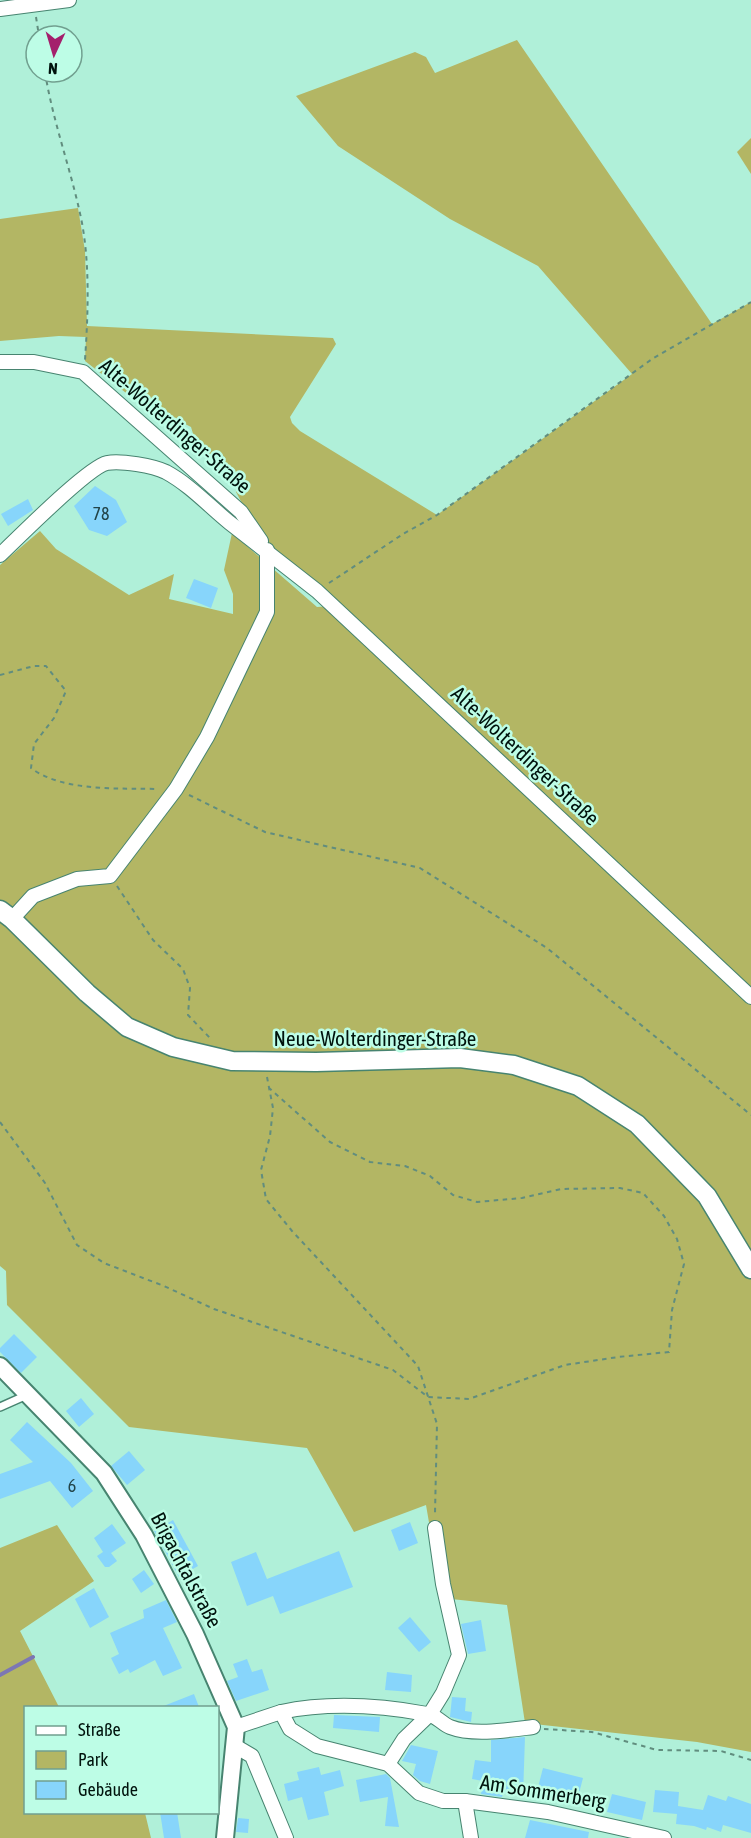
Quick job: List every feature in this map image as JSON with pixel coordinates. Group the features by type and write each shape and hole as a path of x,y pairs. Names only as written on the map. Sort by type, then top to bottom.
{"main road":[{"name":"Neue-Wolterdinger-Straße","path":"6,915 87,993 127,1027 172,1047 232,1061 460,1058 514,1065 578,1086 637,1124 707,1196 751,1269"}],"street":[{"path":"3,6 34,5 69,0"},
{"name":"Alte-Wolterdinger-Straße","path":"0,362 34,362 83,372 241,512 267,550"},
{"name":"Alte-Wolterdinger-Straße","path":"0,555 81,481 107,463 138,464 164,471 187,486 317,591 751,997"},
{"path":"6,915 33,896 77,879 110,876 176,789 207,737 267,612 267,550"},
{"name":"Brigachtalstraße","path":"0,1365 104,1473 144,1535 195,1634 236,1727 225,1838"},
{"path":"281,1712 290,1729 317,1746 388,1764 404,1739 430,1714 443,1693 459,1654 443,1584 435,1528"},
{"path":"236,1727 281,1712 309,1706 363,1705 430,1714 451,1727 486,1732 533,1727"},
{"path":"235,1746 252,1756 286,1838"},
{"name":"Am Sommerberg","path":"388,1764 419,1793 443,1801 465,1801 548,1812 664,1838"},
{"path":"465,1801 471,1838"},
{"name":"Am Sommerberg","path":"614,1825 623,1838"}],"lane":[{"path":"0,1407 29,1394"}],"path":[{"path":"34,5 37,24"},
{"path":"47,84 51,109 64,150 82,224 85,251 85,361"},
{"path":"317,591 403,534 437,515 652,359 751,302"},
{"path":"0,675 34,666 45,666 66,691 54,718 34,744 31,768 44,778 78,786 176,789 265,832 420,868 548,948 751,1115"},
{"path":"110,876 153,940 183,969 190,988 188,1015 210,1038"},
{"path":"263,1062 273,1108 270,1136 261,1170 266,1199 292,1231 418,1366 437,1424 435,1528"},
{"path":"0,1122 45,1183 77,1245 104,1263 164,1286 214,1309 393,1370 428,1397 469,1399 565,1365 669,1352 672,1310 684,1264 677,1239 664,1216 644,1193 620,1188 561,1189 522,1198 477,1202 453,1195 430,1176 405,1166 370,1162 330,1142 269,1089"},
{"path":"533,1727 592,1732 657,1750 721,1751 751,1760"}],"green space":[{"path":"517,40 712,324 751,302 751,1752 697,1742 525,1723 507,1605 442,1598 426,1505 354,1532 307,1448 129,1427 7,1305 6,1271 0,1266 0,565 40,531 56,549 129,595 174,574 169,599 233,614 233,594 224,570 232,533 317,607 332,606 267,550 236,492 235,470 198,450 191,427 130,396 85,361 86,337 59,336 0,341 0,219 78,208 85,251 87,326 333,338 336,344 290,417 292,423 300,431 437,515 632,374 538,266 450,219 338,146 296,96 415,52 426,57 435,73"},
{"path":"751,138 751,174 737,152"},
{"path":"57,1525 94,1581 20,1631 58,1706 24,1706 24,1814 145,1814 151,1838 0,1838 0,1548"}],"building":[{"path":"95,486 116,500 127,522 107,536 89,530 74,506"},
{"path":"28,499 33,510 8,526 1,514"},
{"path":"194,579 218,588 211,608 186,598"},
{"path":"14,1334 37,1357 21,1373 0,1352 0,1348"},
{"path":"81,1398 94,1414 79,1427 66,1411"},
{"path":"27,1422 71,1463 93,1491 72,1508 50,1481 0,1499 0,1474 33,1462 10,1440"},
{"path":"129,1451 145,1470 127,1485 111,1466"},
{"path":"173,1520 198,1566 179,1577 154,1531"},
{"path":"410,1522 418,1543 399,1551 391,1530"},
{"path":"112,1524 126,1543 111,1553 117,1561 105,1567 97,1556 103,1552 94,1538"},
{"path":"339,1551 353,1587 280,1614 273,1596 247,1606 231,1562 256,1552 267,1579"},
{"path":"144,1570 154,1584 141,1593 132,1579"},
{"path":"94,1588 109,1617 90,1628 75,1599"},
{"path":"166,1600 177,1622 163,1628 182,1668 163,1676 155,1660 130,1673 128,1669 119,1674 111,1658 119,1654 110,1633 144,1618 143,1610"},
{"path":"410,1617 431,1642 419,1652 398,1628"},
{"path":"481,1620 486,1651 468,1654 461,1624"},
{"path":"247,1659 252,1672 262,1669 269,1690 236,1701 227,1681 238,1677 233,1664"},
{"path":"387,1672 412,1675 411,1692 385,1690"},
{"path":"194,1694 199,1706 164,1706"},
{"path":"452,1697 466,1698 465,1711 472,1712 471,1722 450,1717"},
{"path":"334,1715 380,1717 379,1732 333,1728"},
{"path":"525,1737 523,1796 503,1793 502,1797 481,1794 483,1781 472,1779 475,1760 491,1762 491,1740"},
{"path":"411,1745 438,1751 430,1784 420,1781 413,1775 416,1764 402,1761"},
{"path":"319,1767 321,1775 340,1770 344,1786 324,1792 329,1815 308,1820 302,1797 288,1801 284,1784 299,1780 297,1772"},
{"path":"543,1768 583,1778 577,1801 537,1791"},
{"path":"386,1774 390,1778 399,1827 385,1826 388,1797 360,1802 356,1780"},
{"path":"655,1790 679,1792 678,1806 703,1810 708,1795 726,1801 728,1796 751,1804 751,1833 723,1825 721,1832 707,1827 706,1830 676,1824 677,1814 653,1812"},
{"path":"612,1794 646,1802 642,1820 607,1812"},
{"path":"160,1814 177,1814 181,1838 164,1838"},
{"path":"238,1818 249,1819 248,1833 236,1832"},
{"path":"530,1820 589,1832 588,1838 525,1838"}],"waterway":[{"path":"0,1675 33,1657"}]}
